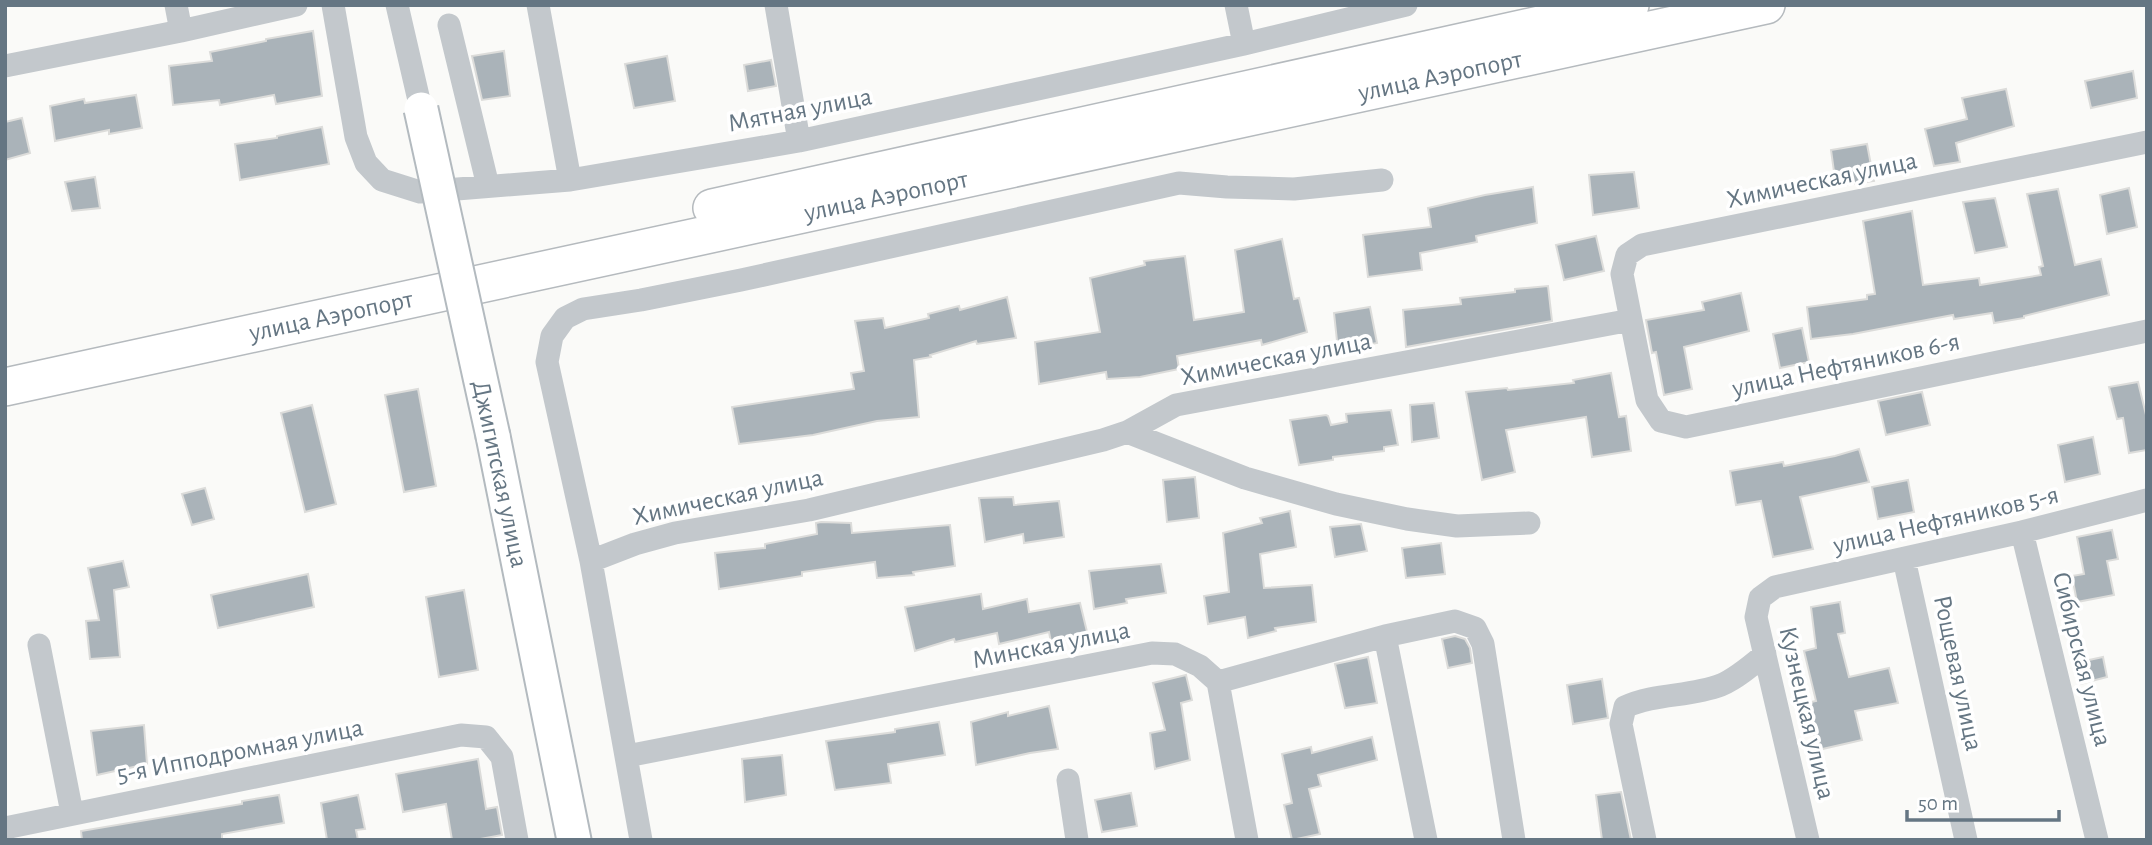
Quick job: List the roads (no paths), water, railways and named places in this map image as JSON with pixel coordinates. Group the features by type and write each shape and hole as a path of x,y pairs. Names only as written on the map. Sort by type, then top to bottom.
{"main road":[{"name":"улица Аэропорт","path":"5,364 1630,5"},
{"name":"улица Аэропорт","path":"5,387 1766,5"}],"street":[{"path":"177,5 181,31"},
{"path":"5,66 296,5"},
{"name":"Мятная улица","path":"333,5 356,137 366,163 382,180 420,192 570,180 799,141 1244,44 1406,5"},
{"path":"397,5 421,109"},
{"path":"538,5 570,180"},
{"path":"776,5 799,141"},
{"path":"1236,5 1244,44"},
{"path":"449,25 488,186"},
{"name":"Джигитская улица","path":"421,109 493,436 574,840"},
{"name":"Химическая улица","path":"591,561 635,544 675,533 809,510 1103,440 1127,432 1176,405 1631,320 1622,274 1627,255 1642,245 2147,142"},
{"path":"641,840 591,561 547,362 552,336 565,318 583,309 741,280 1179,183 1294,189 1382,180"},
{"name":"улица Нефтяников 6-я","path":"1631,320 1647,400 1661,421 1686,427 2147,331"},
{"path":"1127,432 1245,478 1336,504 1457,526 1529,523"},
{"name":"улица Нефтяников 5-я","path":"1760,598 1775,587 2022,532 2147,500"},
{"name":"Сибирская улица","path":"2022,532 2097,840"},
{"name":"Рощевая улица","path":"1904,559 1966,840"},
{"name":"Кузнецкая улица","path":"1760,598 1756,617 1808,840"},
{"path":"1247,840 1217,682 1385,636 1455,621 1475,628 1483,644 1514,840"},
{"path":"1385,636 1426,840"},
{"path":"39,645 72,813"},
{"name":"Минская улица","path":"627,756 1152,653 1175,654 1200,666 1217,682"},
{"path":"1645,840 1621,724 1625,707 1641,699 1721,685 1765,654"},
{"name":"5-я Ипподромная улица","path":"5,828 461,735 486,737 502,757 517,840"},
{"path":"1069,780 1077,840"}]}
